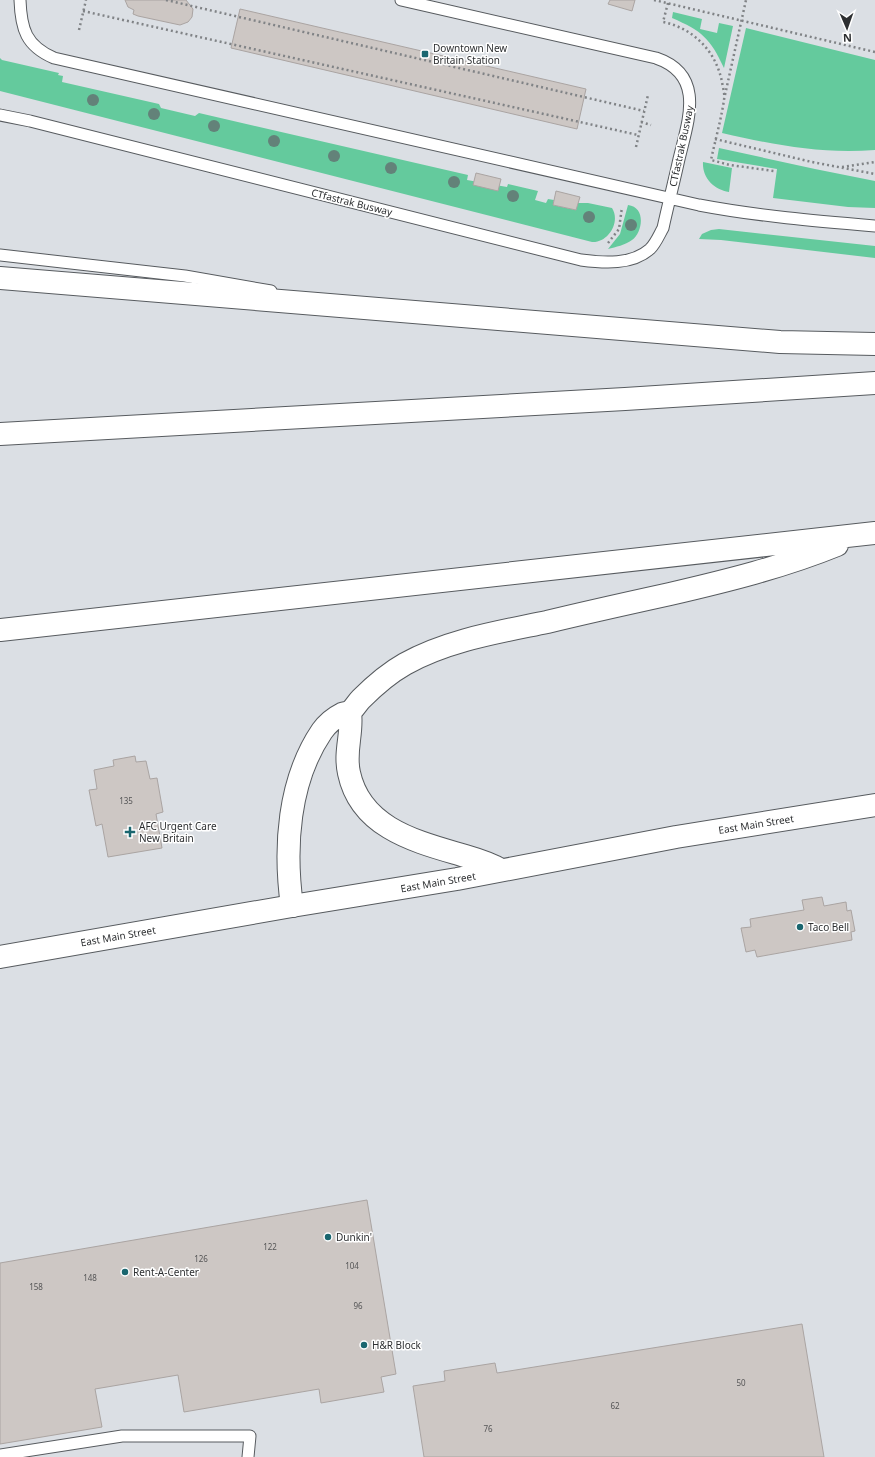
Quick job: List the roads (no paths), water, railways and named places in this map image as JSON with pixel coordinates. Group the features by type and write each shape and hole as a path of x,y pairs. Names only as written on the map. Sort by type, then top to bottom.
{"main road":[{"path":"0,278 780,342 875,344"},
{"path":"0,434 577,402 875,383"},
{"path":"0,430 23,432"},
{"path":"0,630 867,534"},
{"path":"292,906 288,856 293,806 302,774 314,745 330,722 338,716 350,712 370,690 402,665 446,647 484,636 760,572 815,554 867,534"},
{"path":"350,712 352,724 347,748 348,767 353,787 364,808 375,818 402,834 432,846 489,863 501,870"},
{"name":"East Main Street","path":"0,957 435,882 676,836 875,805"}],"lane":[{"name":"CTfastrak Busway","path":"20,0 21,21 29,40 35,48 54,58 670,199 758,215 875,226"},
{"name":"CTfastrak Busway","path":"0,115 30,121 581,260 614,262 630,260 642,255 650,248 657,240 663,228 690,111 690,101 685,80 673,65 656,58 401,0"},
{"path":"0,255 185,276 376,309"},
{"path":"0,1456 122,1436 250,1436 248,1457"}],"place":[{"name":"Downtown New Britain Station","path":"425,54"},
{"name":"AFC Urgent Care New Britain","path":"130,832"},
{"name":"Taco Bell","path":"800,927"},
{"name":"Dunkin'","path":"328,1237"},
{"name":"Rent-A-Center","path":"125,1272"},
{"name":"H&R Block","path":"364,1345"}]}
